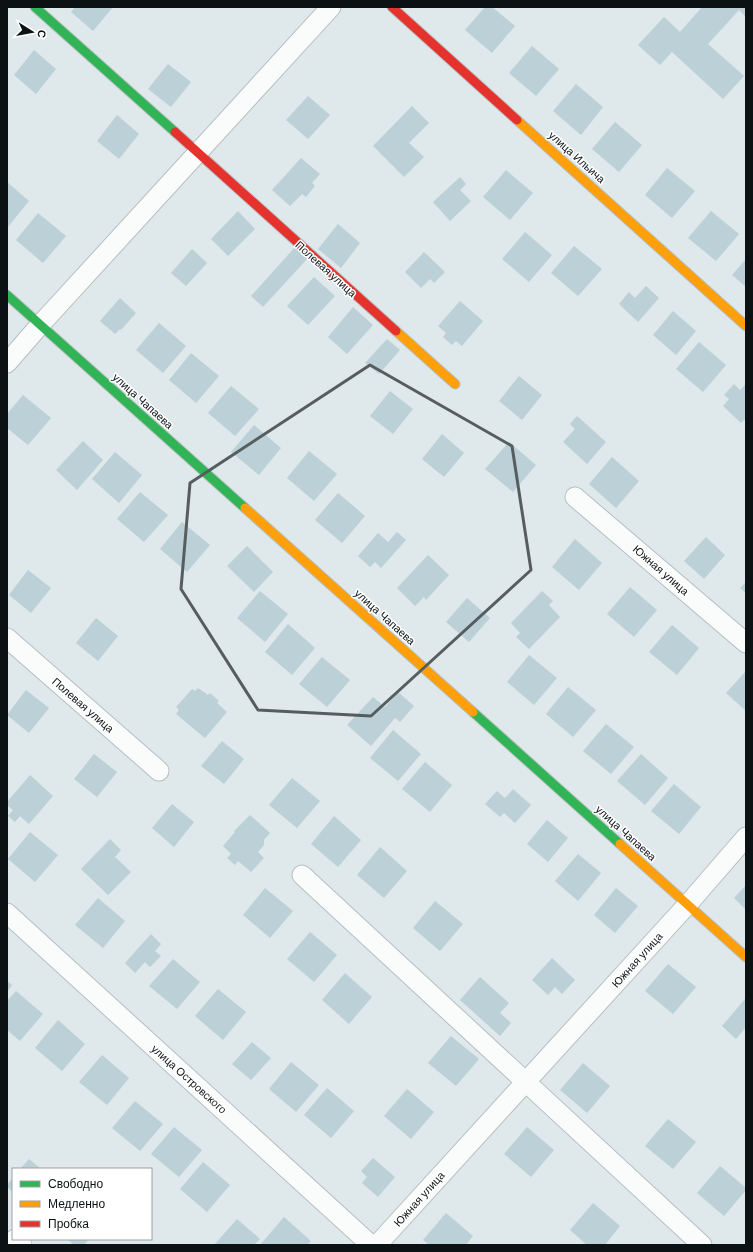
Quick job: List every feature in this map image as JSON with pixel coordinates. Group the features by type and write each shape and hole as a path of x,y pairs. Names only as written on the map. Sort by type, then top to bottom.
{"street":[{"name":"Полевая улица","path":"35,7 455,384"},
{"path":"7,363 331,7"},
{"name":"улица Ильича","path":"392,7 746,326"},
{"name":"улица Чапаева","path":"7,296 746,957"},
{"name":"Южная улица","path":"575,497 746,643"},
{"name":"Полевая улица","path":"7,638 159,771"},
{"name":"Южная улица","path":"377,1245 688,904 746,837"},
{"path":"302,875 702,1245"},
{"name":"улица Островского","path":"7,913 371,1245"}],"highlighted area":[{"path":"370,365 512,446 531,570 371,716 258,710 181,589 190,483"}],"building":[{"path":"75,7 113,7 93,31 71,12"},
{"path":"485,7 492,7 515,26 492,53 465,30"},
{"path":"702,7 746,7 746,17 739,10 708,44 744,76 723,99 672,52 660,65 638,45 664,17 680,32"},
{"path":"532,46 559,69 536,96 509,73"},
{"path":"34,50 56,69 36,94 14,75"},
{"path":"168,64 191,82 171,107 148,89"},
{"path":"576,84 603,107 581,135 553,111"},
{"path":"308,96 330,115 308,139 286,120"},
{"path":"412,106 429,123 409,143 424,157 404,177 373,146"},
{"path":"117,115 139,134 119,159 97,141"},
{"path":"615,122 642,145 619,172 592,149"},
{"path":"301,158 320,174 312,183 315,186 306,197 302,194 290,206 272,190"},
{"path":"667,168 695,191 672,218 645,195"},
{"path":"506,170 533,193 510,220 483,197"},
{"path":"460,177 466,184 460,190 471,201 450,221 433,202"},
{"path":"7,182 29,201 7,228"},
{"path":"238,211 255,229 228,256 211,239"},
{"path":"711,211 739,234 716,261 688,238"},
{"path":"38,213 66,236 43,263 16,240"},
{"path":"338,224 360,243 341,268 318,249"},
{"path":"525,232 552,255 529,282 502,259"},
{"path":"296,246 308,258 263,307 251,296"},
{"path":"574,246 602,269 578,296 551,273"},
{"path":"192,249 207,263 186,286 171,273"},
{"path":"424,252 445,272 434,283 430,279 421,288 405,272"},
{"path":"746,259 746,287 732,275"},
{"path":"314,277 335,296 308,325 287,306"},
{"path":"646,286 659,298 638,322 619,304 629,292 635,298"},
{"path":"120,298 136,313 121,330 120,329 115,334 100,321"},
{"path":"460,301 483,321 462,346 456,341 452,345 443,337 446,333 438,326"},
{"path":"353,307 373,325 347,354 328,337"},
{"path":"673,311 696,331 676,355 653,335"},
{"path":"159,323 186,346 163,373 136,350"},
{"path":"387,339 400,350 379,374 365,363"},
{"path":"699,342 726,365 703,392 676,369"},
{"path":"191,353 219,376 196,403 169,380"},
{"path":"519,376 542,395 522,420 499,401"},
{"path":"734,384 740,390 746,384 746,418 741,423 723,406 729,399 724,395"},
{"path":"231,386 259,409 235,436 208,413"},
{"path":"390,391 413,409 393,434 370,416"},
{"path":"23,395 51,418 28,445 7,428 7,414"},
{"path":"577,416 606,442 587,464 563,442 575,429 570,424"},
{"path":"254,425 281,448 259,475 231,452"},
{"path":"442,434 464,453 444,477 422,459"},
{"path":"83,441 103,460 77,490 56,470"},
{"path":"509,442 536,465 513,492 485,469"},
{"path":"309,451 337,474 314,501 287,478"},
{"path":"115,452 142,475 119,503 92,479"},
{"path":"612,457 639,481 616,508 589,484"},
{"path":"140,492 168,515 144,542 117,519"},
{"path":"338,493 365,516 342,543 315,520"},
{"path":"182,522 210,545 187,572 160,549"},
{"path":"397,532 406,540 381,568 375,562 370,567 358,556 378,533 388,542"},
{"path":"706,537 725,555 704,579 684,561"},
{"path":"575,539 602,563 579,590 552,567"},
{"path":"247,546 273,572 254,592 227,566"},
{"path":"428,555 449,575 426,600 424,597 415,606 397,588"},
{"path":"28,570 51,588 31,613 9,595"},
{"path":"746,582 746,593 740,588"},
{"path":"630,587 657,610 634,637 607,614"},
{"path":"260,591 288,614 265,642 237,618"},
{"path":"542,591 553,601 549,605 560,617 529,649 516,637 520,633 511,623"},
{"path":"467,598 490,618 469,642 446,622"},
{"path":"96,618 118,636 98,661 76,643"},
{"path":"288,624 315,648 292,675 265,652"},
{"path":"672,625 699,648 677,675 649,652"},
{"path":"529,655 557,678 534,705 507,682"},
{"path":"322,657 350,680 327,707 299,684"},
{"path":"746,671 746,711 726,693"},
{"path":"568,687 596,710 573,737 546,714"},
{"path":"198,688 208,695 210,693 219,701 217,703 227,712 205,738 176,714 179,710 176,707 192,689 195,691"},
{"path":"26,690 49,708 29,733 7,715"},
{"path":"398,692 414,706 400,722 395,718 371,746 347,725 373,697 385,707"},
{"path":"606,724 634,747 611,774 583,751"},
{"path":"393,730 421,754 398,781 370,758"},
{"path":"222,741 244,759 224,784 201,766"},
{"path":"94,754 117,772 97,797 74,779"},
{"path":"641,754 668,778 645,805 617,781"},
{"path":"425,762 452,785 430,812 402,789"},
{"path":"30,775 53,796 29,824 20,816 15,822 8,816 13,810 7,805 7,802"},
{"path":"292,778 320,801 297,828 269,805"},
{"path":"674,784 701,807 679,834 651,811"},
{"path":"513,789 531,805 515,823 504,813 500,817 485,804 497,791 505,798"},
{"path":"172,804 194,822 174,847 152,828"},
{"path":"250,815 270,833 264,840 264,845 258,852 264,858 251,872 238,861 235,865 227,858 231,854 223,846 235,832 234,831"},
{"path":"334,816 361,840 338,867 311,844"},
{"path":"547,820 568,838 548,862 527,844"},
{"path":"30,832 58,855 35,882 8,859"},
{"path":"110,839 121,850 115,857 131,872 108,895 81,869"},
{"path":"380,847 407,871 384,898 357,875"},
{"path":"578,854 601,873 578,901 555,881"},
{"path":"746,885 746,910 734,898"},
{"path":"265,888 293,911 270,938 243,915"},
{"path":"616,888 638,906 615,933 594,915"},
{"path":"98,898 125,921 103,948 75,925"},
{"path":"435,901 463,924 440,951 413,928"},
{"path":"310,932 337,955 314,982 287,959"},
{"path":"151,934 161,944 155,951 161,956 150,967 145,962 135,973 125,963"},
{"path":"552,958 575,980 562,994 555,987 548,995 532,980"},
{"path":"173,959 200,982 177,1009 149,986"},
{"path":"668,964 696,987 673,1014 645,991"},
{"path":"345,973 372,997 349,1024 322,1000"},
{"path":"480,977 509,1003 500,1013 511,1023 500,1036 460,1000"},
{"path":"7,981 12,985 7,992"},
{"path":"218,989 246,1012 223,1040 195,1016"},
{"path":"16,991 43,1014 20,1041 7,1030 7,1001"},
{"path":"745,999 746,1027 736,1039 722,1026"},
{"path":"58,1020 85,1044 62,1071 35,1048"},
{"path":"451,1036 479,1059 456,1086 428,1063"},
{"path":"252,1042 271,1058 251,1080 232,1064"},
{"path":"102,1055 129,1078 107,1105 79,1082"},
{"path":"291,1062 319,1085 296,1112 269,1089"},
{"path":"583,1063 610,1086 587,1113 560,1090"},
{"path":"327,1088 354,1111 331,1138 304,1115"},
{"path":"407,1089 434,1112 411,1139 384,1116"},
{"path":"135,1101 163,1124 140,1151 112,1128"},
{"path":"668,1119 696,1142 673,1169 645,1146"},
{"path":"174,1127 202,1150 179,1177 151,1154"},
{"path":"527,1127 554,1150 531,1177 504,1154"},
{"path":"373,1158 395,1177 378,1197 362,1183 367,1177 361,1171"},
{"path":"29,1159 40,1168 21,1168"},
{"path":"203,1162 230,1185 207,1212 180,1189"},
{"path":"720,1166 746,1188 746,1190 724,1216 697,1193"},
{"path":"12,1179 12,1191 7,1187"},
{"path":"593,1203 620,1226 605,1245 587,1245 570,1230"},
{"path":"446,1213 473,1236 466,1245 429,1245 423,1240"},
{"path":"284,1217 311,1241 307,1245 260,1245"},
{"path":"237,1219 260,1239 254,1245 214,1245"},
{"path":"68,1240 88,1240 84,1245 74,1245"}],"traffic: fast":[{"path":"35,7 175,132"},
{"path":"7,295 245,508"},
{"path":"473,712 620,844"}],"traffic: slow":[{"path":"517,120 746,326"},
{"path":"396,331 455,384"},
{"path":"245,508 473,712"},
{"path":"620,844 746,957"}],"traffic: jam":[{"path":"392,7 517,120"},
{"path":"175,132 396,331"}]}
